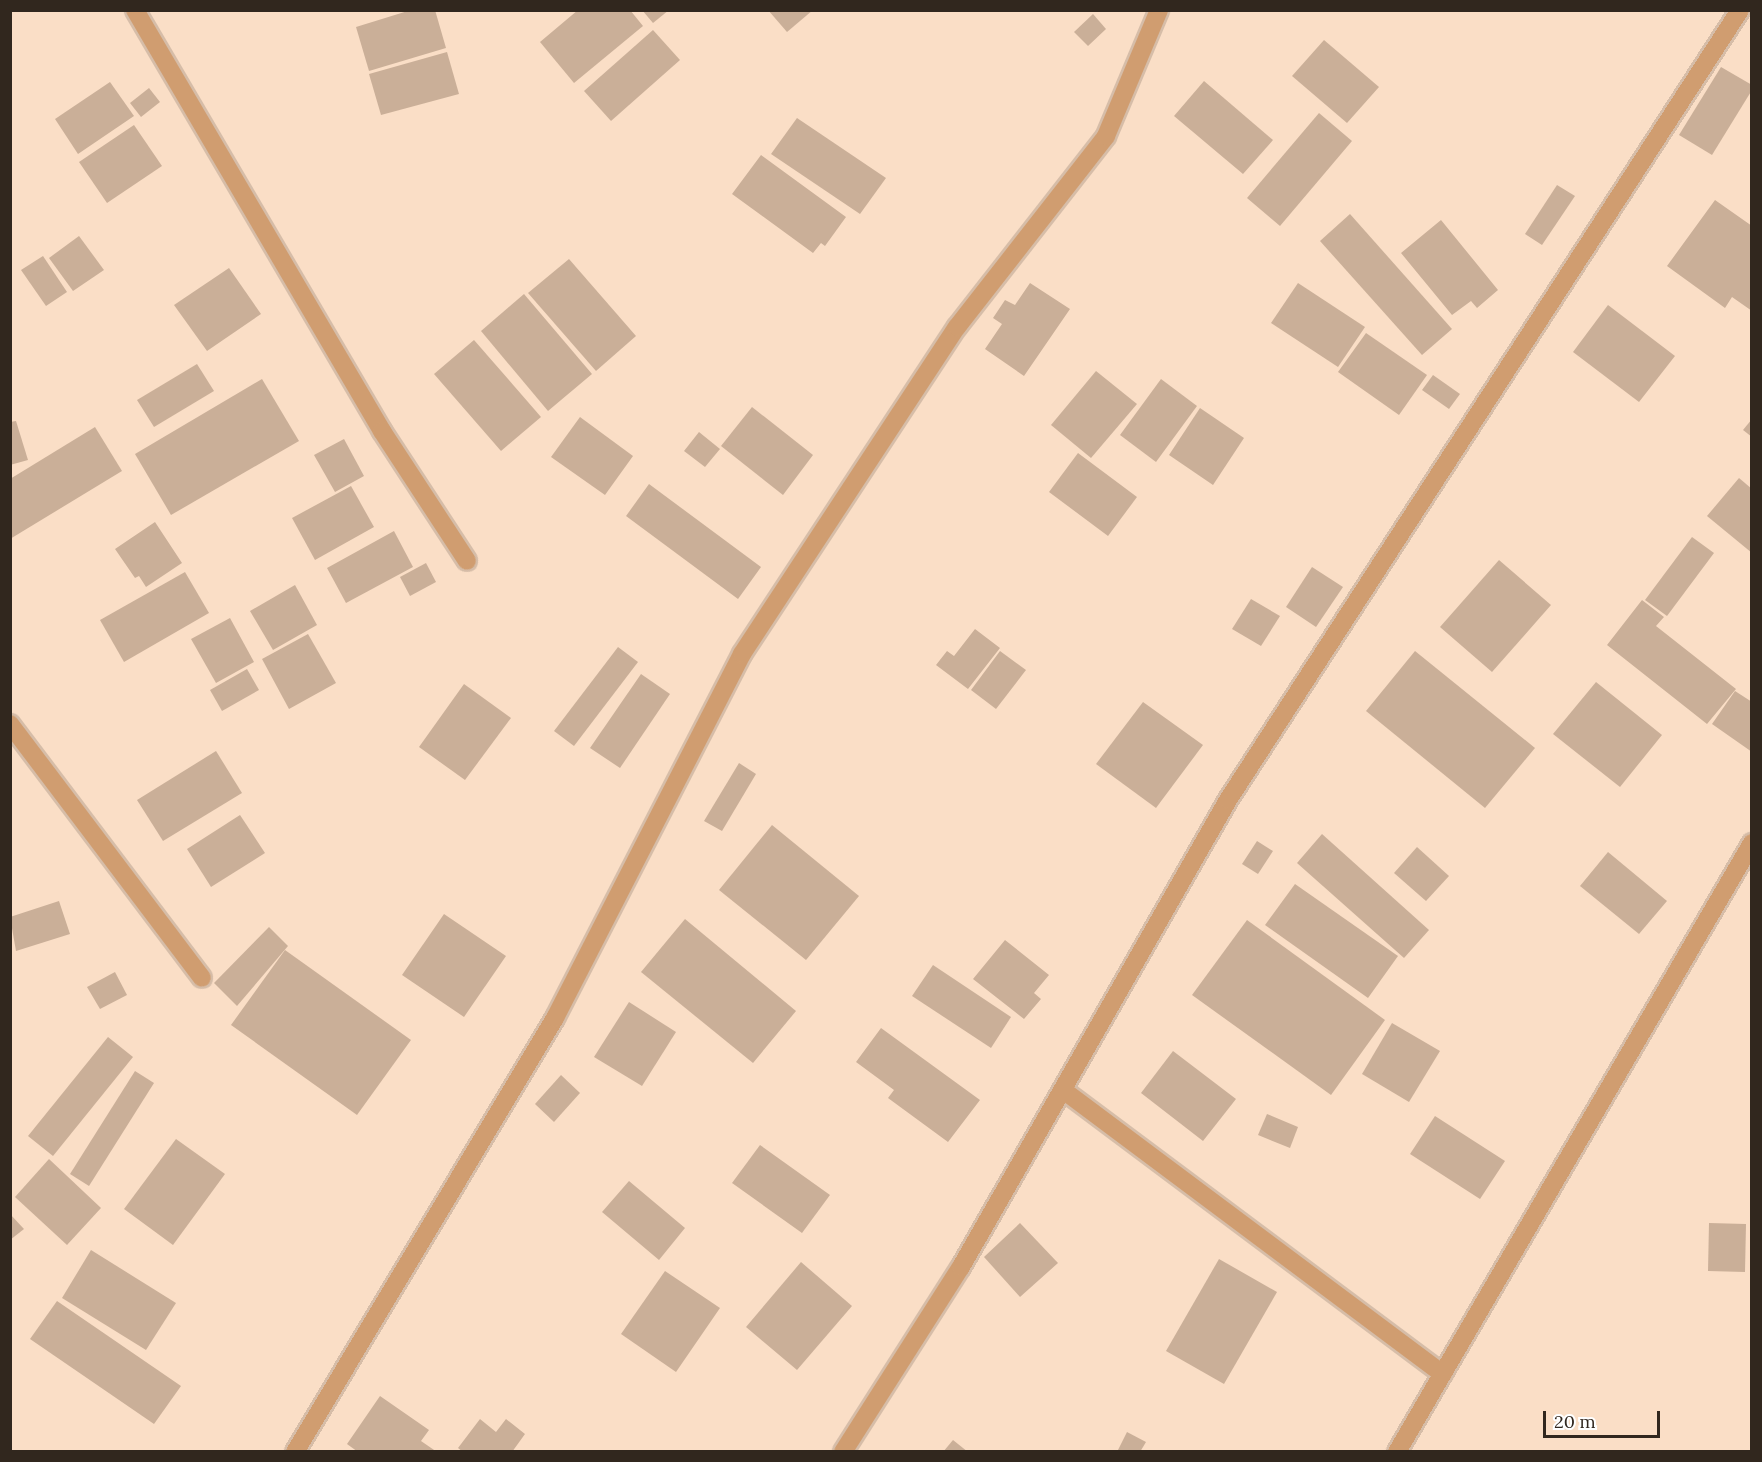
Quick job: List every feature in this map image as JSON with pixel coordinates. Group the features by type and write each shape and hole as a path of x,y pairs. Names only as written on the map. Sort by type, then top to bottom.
{"street":[{"path":"135,10 382,431 467,561"},
{"path":"295,1452 555,1018 742,654 957,327 1106,136 1159,10"},
{"path":"843,1452 961,1267 1228,800 1740,10"},
{"path":"10,724 202,978"},
{"path":"1397,1452 1752,843"},
{"path":"1063,1090 1443,1374"}],"building":[{"path":"411,10 435,10 446,48 369,71 356,27"},
{"path":"578,10 630,10 643,26 574,83 540,42"},
{"path":"642,10 669,10 653,23"},
{"path":"768,10 813,10 787,32"},
{"path":"1093,14 1106,29 1088,46 1074,32"},
{"path":"653,30 680,60 611,121 584,91"},
{"path":"1324,40 1379,87 1347,123 1292,76"},
{"path":"447,52 459,94 381,115 369,74"},
{"path":"1721,67 1752,85 1752,90 1712,155 1679,135"},
{"path":"1204,81 1273,140 1243,174 1174,116"},
{"path":"110,82 134,116 78,154 55,119"},
{"path":"149,88 160,102 141,117 130,103"},
{"path":"1319,113 1352,141 1280,226 1247,198"},
{"path":"797,118 886,178 860,214 771,154"},
{"path":"134,125 162,166 107,203 79,162"},
{"path":"761,155 846,217 825,246 821,243 813,253 732,194"},
{"path":"1557,185 1575,196 1542,245 1525,234"},
{"path":"1715,200 1752,226 1752,311 1732,297 1725,308 1667,266"},
{"path":"1350,214 1452,329 1422,355 1320,241"},
{"path":"1441,220 1498,290 1477,308 1471,301 1452,315 1401,253"},
{"path":"79,236 104,270 73,291 49,258"},
{"path":"43,256 67,292 46,306 21,270"},
{"path":"569,259 636,336 596,371 528,293"},
{"path":"229,268 261,314 207,351 174,305"},
{"path":"1030,283 1070,309 1024,376 985,349 1002,324 993,318 1005,300 1015,305"},
{"path":"1298,283 1365,327 1338,367 1271,323"},
{"path":"524,294 592,374 548,411 481,331"},
{"path":"1608,305 1675,356 1639,402 1573,352"},
{"path":"1366,333 1427,375 1399,415 1338,372"},
{"path":"474,340 541,417 501,451 434,374"},
{"path":"197,364 214,391 154,427 137,400"},
{"path":"1096,371 1137,404 1091,458 1051,425"},
{"path":"1433,375 1460,394 1449,409 1422,390"},
{"path":"262,379 299,441 171,515 135,454"},
{"path":"1161,379 1197,406 1156,462 1120,435"},
{"path":"752,407 813,455 783,495 721,446"},
{"path":"1200,408 1244,438 1213,485 1169,455"},
{"path":"580,417 633,456 605,495 551,457"},
{"path":"1752,419 1752,437 1743,430"},
{"path":"16,421 28,460 10,465 10,422"},
{"path":"95,427 122,471 10,539 10,479"},
{"path":"699,432 720,449 705,467 684,451"},
{"path":"344,439 364,476 335,492 314,455"},
{"path":"1078,453 1137,497 1108,536 1049,492"},
{"path":"1739,478 1752,489 1752,553 1707,516"},
{"path":"649,484 761,567 738,599 626,516"},
{"path":"351,486 374,527 315,560 292,518"},
{"path":"155,522 182,563 146,587 139,576 135,578 115,549"},
{"path":"394,531 413,567 346,603 327,568"},
{"path":"1692,537 1714,553 1667,616 1645,600"},
{"path":"1499,560 1551,605 1492,672 1440,627"},
{"path":"426,563 436,582 410,596 400,577"},
{"path":"1312,567 1343,587 1316,627 1286,607"},
{"path":"185,572 209,613 124,662 100,620"},
{"path":"295,585 317,625 273,650 250,611"},
{"path":"1251,599 1280,616 1261,646 1232,629"},
{"path":"1642,600 1664,617 1656,626 1736,689 1707,724 1607,645"},
{"path":"230,618 254,662 216,683 191,639"},
{"path":"975,629 1000,648 968,689 936,665 947,651 954,656"},
{"path":"308,634 336,683 289,709 262,659"},
{"path":"618,647 638,662 574,746 554,731"},
{"path":"1000,651 1026,670 996,709 971,690"},
{"path":"1415,651 1535,748 1485,808 1366,711"},
{"path":"247,669 259,690 222,711 210,690"},
{"path":"641,674 670,694 620,768 590,748"},
{"path":"1596,682 1662,735 1620,787 1553,734"},
{"path":"464,684 511,718 465,780 419,747"},
{"path":"1735,691 1752,702 1752,752 1712,724"},
{"path":"1143,702 1203,745 1156,808 1096,764"},
{"path":"216,751 242,793 163,841 137,800"},
{"path":"739,763 756,774 722,831 704,821"},
{"path":"240,815 265,853 211,887 187,849"},
{"path":"772,825 859,896 806,960 719,890"},
{"path":"1322,834 1429,930 1404,958 1297,863"},
{"path":"1257,841 1273,851 1258,874 1242,864"},
{"path":"1417,847 1449,876 1426,901 1394,873"},
{"path":"1608,852 1667,901 1639,934 1580,886"},
{"path":"1295,884 1398,956 1368,998 1265,925"},
{"path":"59,901 70,934 16,951 10,917"},
{"path":"444,914 506,956 464,1017 402,975"},
{"path":"685,919 796,1011 753,1063 641,972"},
{"path":"1247,920 1385,1020 1331,1095 1192,995"},
{"path":"269,927 288,946 237,1006 214,983"},
{"path":"1005,940 1049,975 1034,993 1041,999 1024,1019 973,979"},
{"path":"285,950 411,1040 357,1115 231,1025"},
{"path":"933,965 1011,1017 991,1048 912,996"},
{"path":"115,972 127,995 100,1009 87,987"},
{"path":"629,1002 676,1032 642,1086 594,1057"},
{"path":"1392,1023 1440,1051 1409,1102 1362,1074"},
{"path":"881,1028 980,1100 948,1142 888,1098 894,1090 856,1062"},
{"path":"108,1037 133,1057 53,1156 28,1136"},
{"path":"1173,1051 1236,1099 1203,1141 1141,1093"},
{"path":"135,1071 154,1083 89,1186 70,1174"},
{"path":"561,1075 580,1093 554,1122 535,1104"},
{"path":"1267,1114 1298,1127 1290,1148 1258,1135"},
{"path":"1435,1116 1505,1161 1480,1199 1410,1154"},
{"path":"176,1139 225,1174 173,1245 124,1209"},
{"path":"760,1145 830,1195 802,1233 732,1183"},
{"path":"49,1159 101,1208 67,1245 15,1197"},
{"path":"629,1181 685,1228 659,1260 602,1212"},
{"path":"10,1214 24,1229 10,1240"},
{"path":"1020,1223 1058,1263 1020,1297 984,1257"},
{"path":"1709,1223 1746,1224 1745,1272 1708,1271"},
{"path":"91,1250 176,1303 146,1350 62,1298"},
{"path":"1219,1259 1277,1292 1224,1384 1166,1351"},
{"path":"801,1262 852,1306 797,1370 746,1327"},
{"path":"665,1271 720,1308 676,1372 621,1334"},
{"path":"57,1301 181,1386 154,1424 30,1339"},
{"path":"380,1396 429,1430 421,1441 437,1452 358,1452 347,1444"},
{"path":"480,1419 496,1432 506,1419 525,1434 512,1452 463,1452 458,1448"},
{"path":"1127,1432 1146,1442 1140,1452 1117,1452"},
{"path":"953,1440 968,1452 943,1452"}]}
